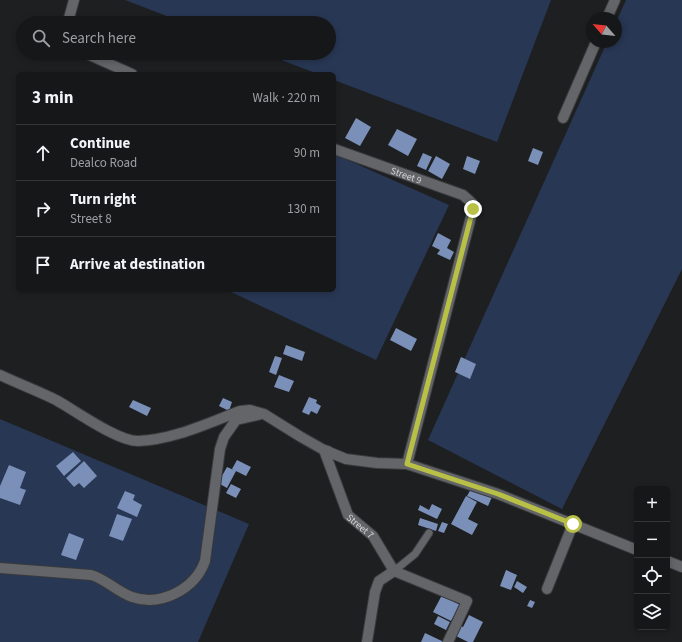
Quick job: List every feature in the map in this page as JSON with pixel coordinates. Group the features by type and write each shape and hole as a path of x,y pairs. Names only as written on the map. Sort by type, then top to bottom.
{"street":[{"path":"70,16 74,0"},
{"path":"610,12 615,0"},
{"path":"562,118 593,48"},
{"path":"101,60 128,72"},
{"name":"Street 9","path":"336,150 463,195 472,203 473,209 407,464"},
{"path":"0,375 55,400 113,433 130,440 138,441 174,436 240,411 250,410 264,414 300,437 324,450 346,459 372,463 407,464 498,494 634,549"},
{"path":"0,568 91,575 100,577 131,597 146,599 160,598 180,592 202,569 205,561 220,449 224,437 236,420 264,414"},
{"name":"Street 7","path":"324,450 348,515 373,536 394,571"},
{"path":"547,589 573,524"},
{"path":"670,562 682,567"},
{"path":"367,642 375,592 379,581 394,571 467,601 448,642"}],"lane":[{"path":"394,571 415,554 422,546 429,533"}],"shaded area":[{"path":"125,0 551,0 497,142 336,81 336,72 313,72 281,60 336,60 336,16 167,16"},
{"path":"626,0 682,0 682,269 562,509 428,440 604,48 622,48 622,12 621,12"},
{"path":"336,155 449,205 376,360 231,292 336,292"},
{"path":"0,419 249,524 198,642 0,642"}],"building":[{"path":"356,118 371,127 360,146 345,138"},
{"path":"397,129 417,139 408,156 388,145"},
{"path":"533,148 543,152 538,165 528,161"},
{"path":"423,153 432,157 426,170 417,166"},
{"path":"436,156 450,164 442,179 428,171"},
{"path":"467,156 480,161 475,174 463,169"},
{"path":"438,233 451,240 447,248 454,252 450,260 437,254 440,250 432,246"},
{"path":"396,328 417,339 411,351 390,340"},
{"path":"286,345 305,352 302,361 283,354"},
{"path":"275,356 282,358 276,375 269,372"},
{"path":"461,357 476,364 470,379 455,372"},
{"path":"279,375 294,381 289,392 274,387"},
{"path":"309,397 317,400 316,403 321,406 317,414 311,411 309,415 302,412"},
{"path":"223,398 232,402 229,411 219,406"},
{"path":"133,400 151,408 147,416 129,407"},
{"path":"73,452 81,461 64,476 56,466"},
{"path":"237,460 251,467 246,476 232,469"},
{"path":"84,461 97,476 84,488 79,483 74,487 66,478"},
{"path":"9,465 26,472 20,488 26,490 20,505 0,498 0,486"},
{"path":"227,467 236,471 227,488 218,483"},
{"path":"231,484 241,489 236,498 226,493"},
{"path":"472,487 492,497 488,506 467,496"},
{"path":"125,491 135,495 133,500 142,505 137,517 117,508"},
{"path":"466,496 477,502 468,519 478,524 472,535 451,524"},
{"path":"432,504 442,509 437,519 418,510 420,505 429,510"},
{"path":"117,514 132,519 123,541 109,536"},
{"path":"420,518 438,524 436,531 418,525"},
{"path":"442,522 448,524 444,533 438,531"},
{"path":"69,533 84,539 76,560 61,555"},
{"path":"506,570 517,575 511,590 500,586"},
{"path":"517,581 527,587 523,593 514,587"},
{"path":"442,595 460,605 451,621 433,612"},
{"path":"530,600 535,602 532,608 527,606"},
{"path":"469,615 483,622 473,642 468,642 452,634 457,624 463,627"},
{"path":"438,616 450,622 446,630 434,624"},
{"path":"425,633 444,642 421,642"}],"route":[{"path":"473,209 407,464 498,494 573,524"}]}
